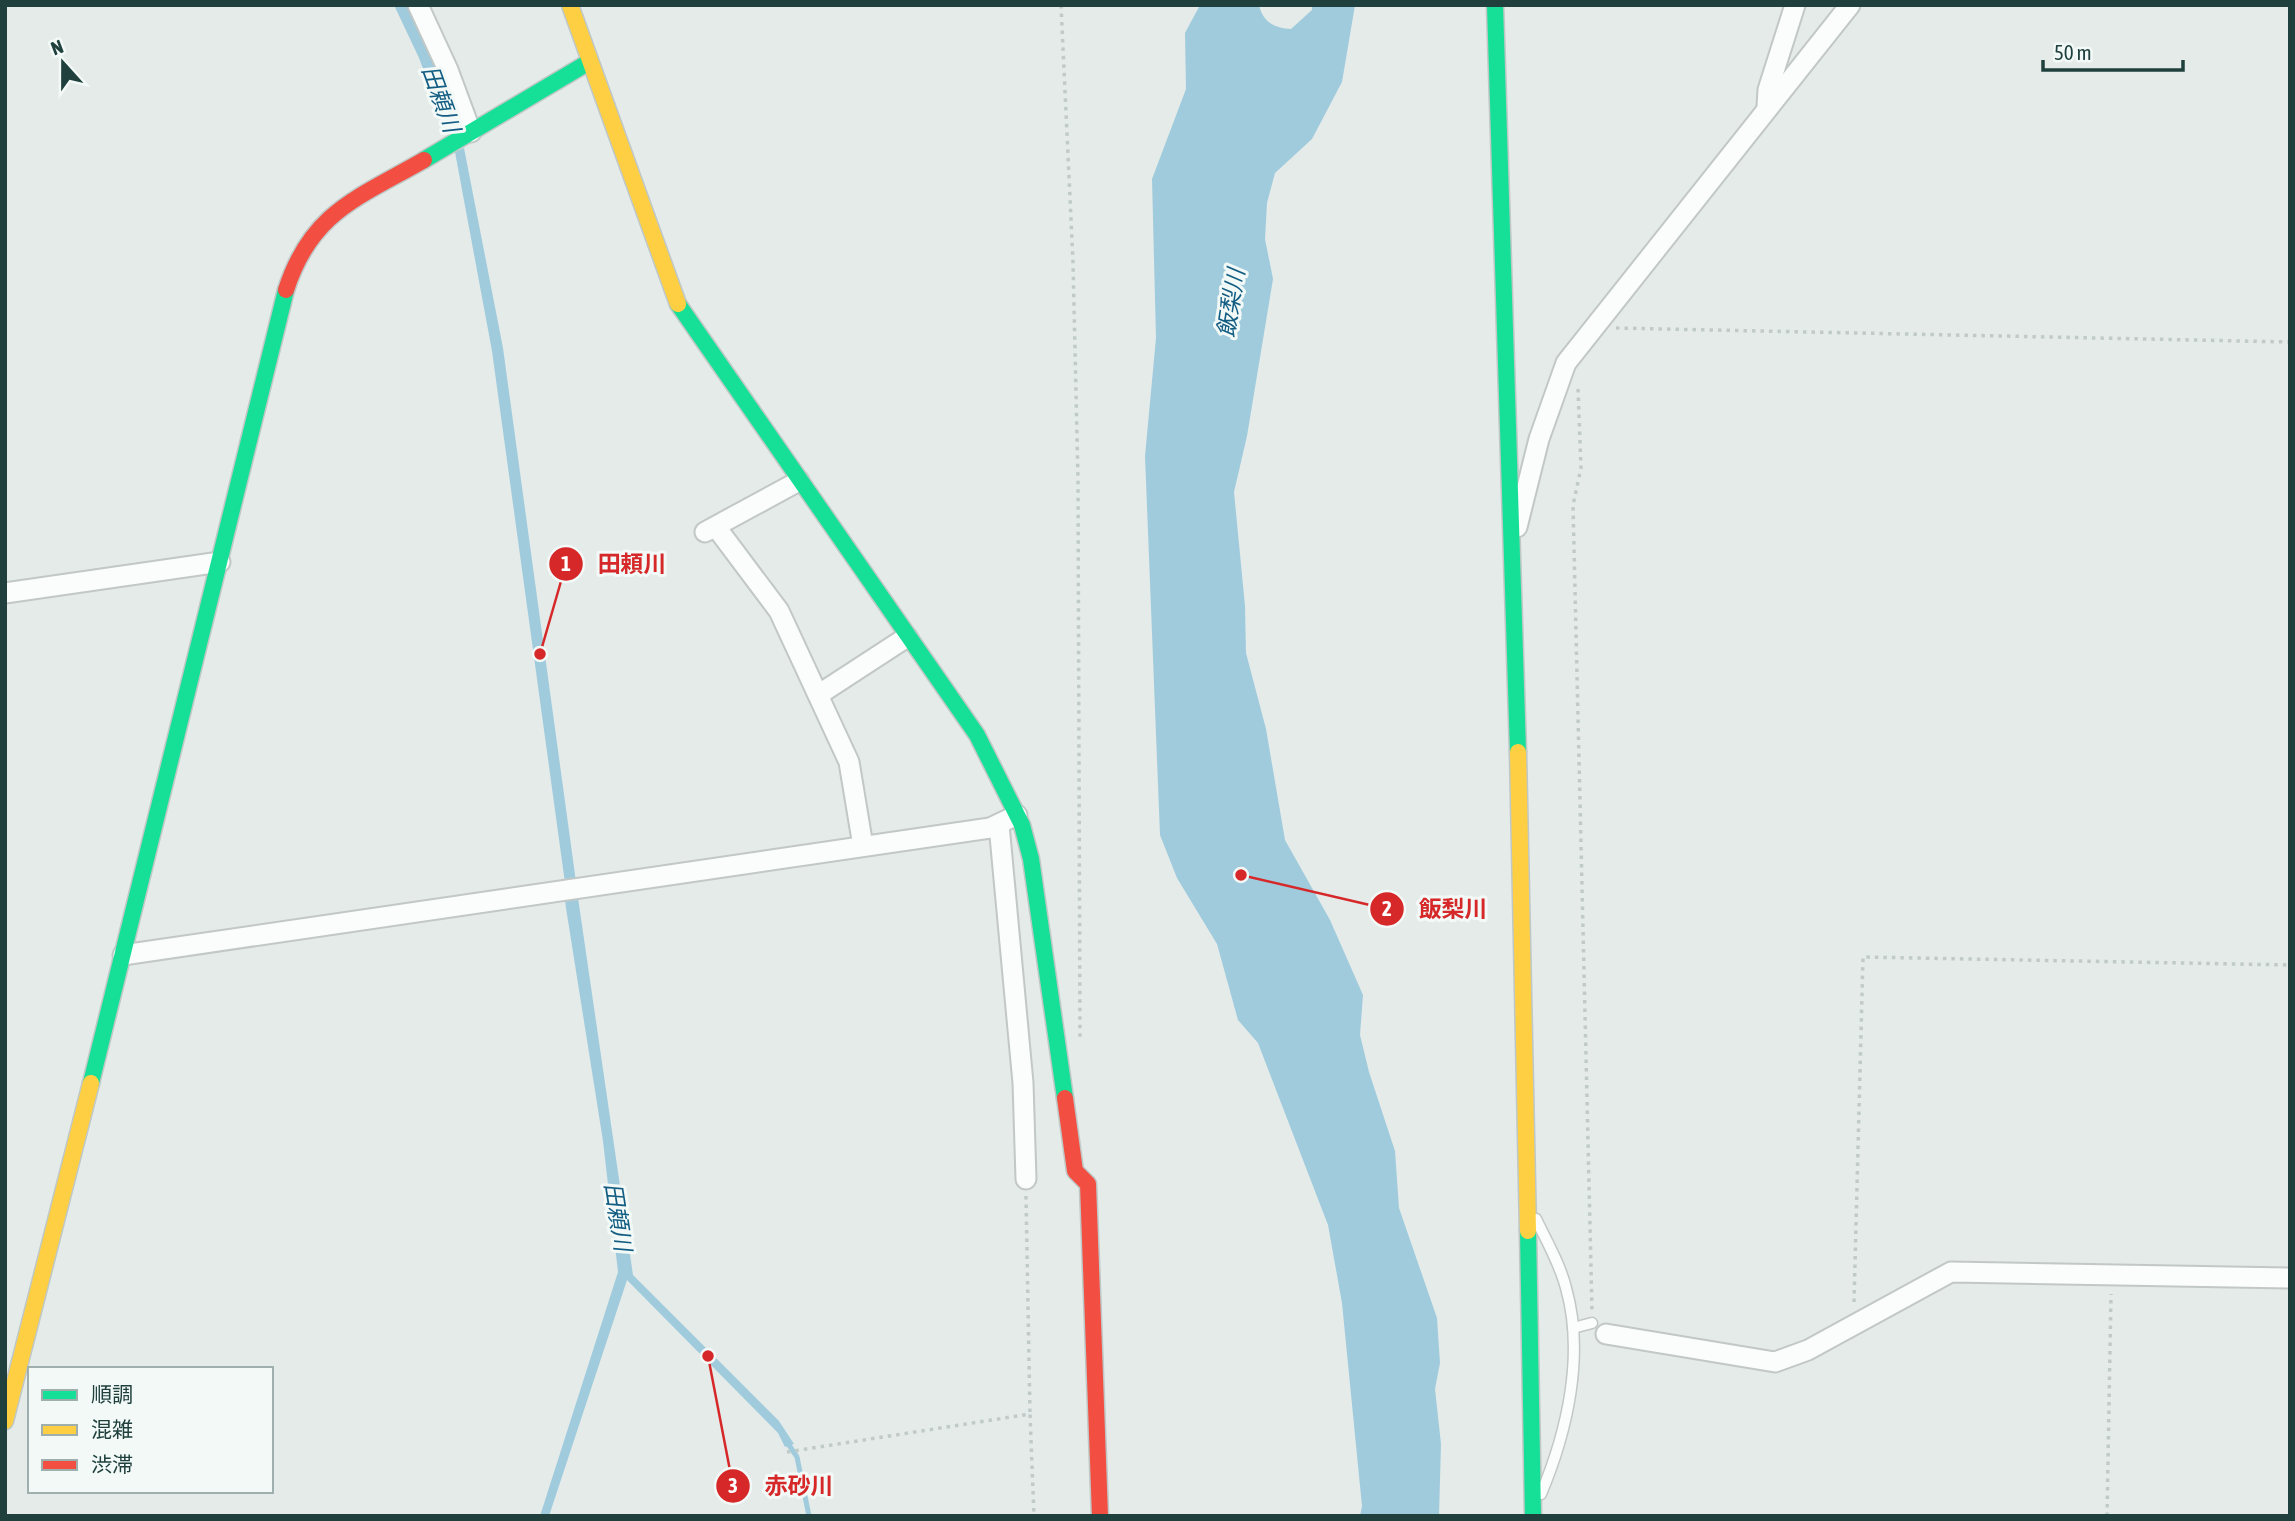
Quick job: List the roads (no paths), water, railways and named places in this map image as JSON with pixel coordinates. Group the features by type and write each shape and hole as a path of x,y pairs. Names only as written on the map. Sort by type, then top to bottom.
{"street":[{"path":"418,5 448,69 468,134"},
{"path":"570,5 680,309 977,735 1017,815 1035,877 1076,1171 1088,1184 1100,1516"},
{"path":"1495,5 1528,1201 1533,1515"},
{"path":"1767,107 1768,90 1795,5"},
{"path":"1510,555 1539,439 1566,363 1850,5"},
{"path":"5,1422 123,955 282,302 296,256 317,226 332,214 589,62"},
{"path":"799,481 710,529 773,601 849,762 863,846"},
{"path":"5,593 220,562"},
{"path":"818,695 907,637"},
{"path":"123,955 999,825 1017,815"},
{"path":"999,825 1023,1083 1026,1179"},
{"path":"1589,1327 1775,1362 1789,1359 1951,1272 2290,1278"}],"lane":[{"path":"1528,1201 1566,1288 1589,1327 1571,1387 1565,1423 1552,1468 1533,1515"}],"water":[{"path":"394,5 408,5 460,127 448,134 419,58"},
{"path":"1200,5 1259,5 1263,16 1270,23 1291,29 1312,10 1312,5 1355,5 1342,82 1312,139 1275,173 1267,203 1265,239 1273,279 1247,436 1234,492 1245,606 1246,653 1266,729 1285,840 1330,920 1363,995 1360,1035 1395,1151 1399,1208 1437,1318 1440,1363 1435,1389 1441,1444 1439,1516 1360,1516 1362,1506 1342,1303 1328,1225 1258,1043 1238,1020 1217,944 1177,878 1160,835 1145,456 1156,338 1152,179 1186,89 1185,33"},
{"path":"464,148 503,348 576,882 565,883 492,351 455,152"},
{"path":"577,891 633,1275 779,1421 794,1444 785,1447 778,1433 627,1280 549,1516 540,1516 618,1272 603,1141 564,892"}],"waterway":[{"path":"785,1439 797,1457 809,1516"}],"place":[{"name":"田頼川","path":"540,654"},
{"name":"飯梨川","path":"1241,875"},
{"name":"赤砂川","path":"708,1356"}]}
